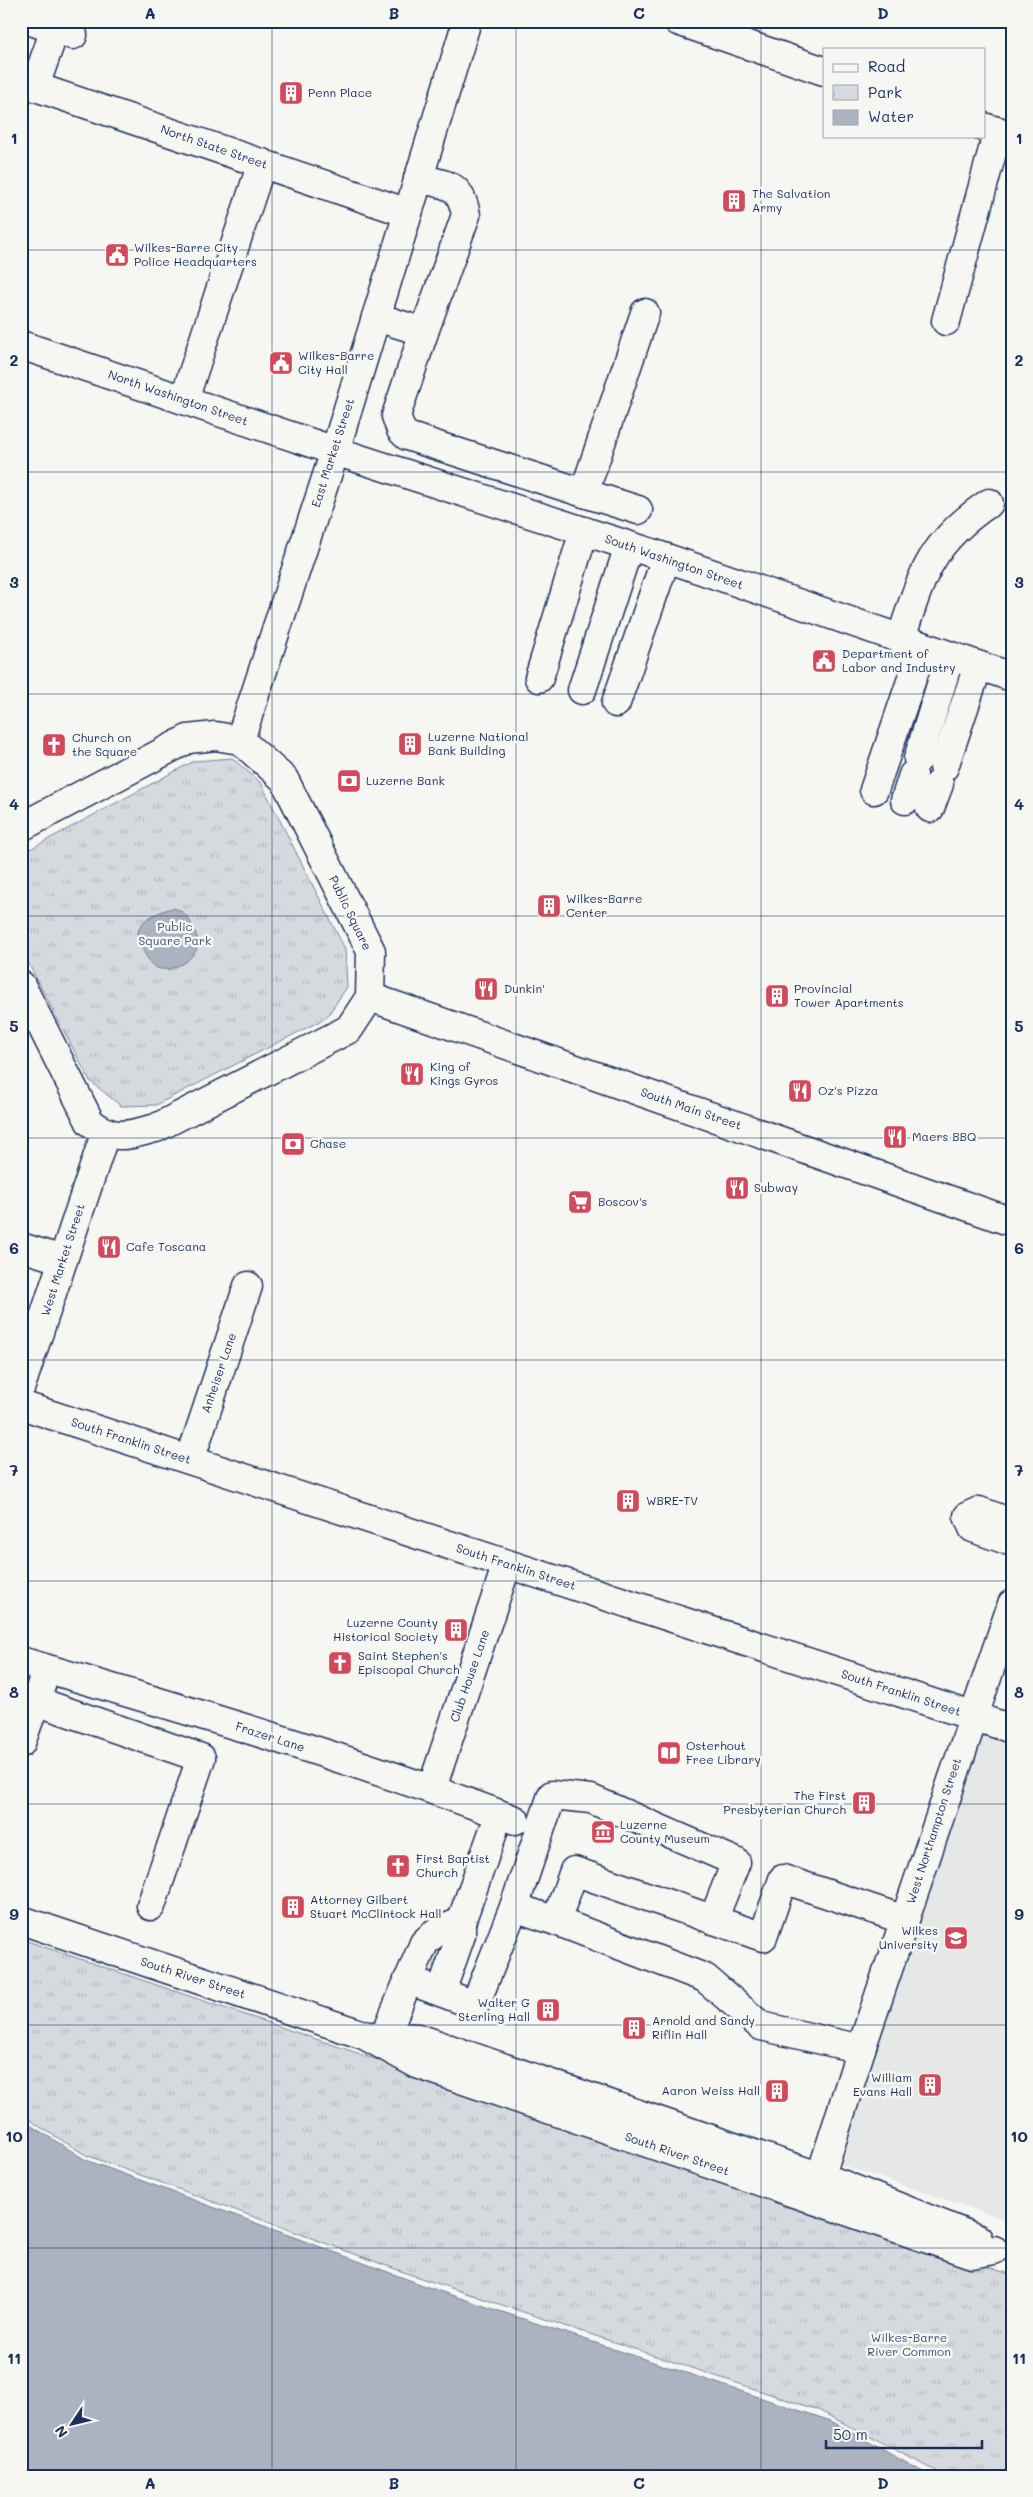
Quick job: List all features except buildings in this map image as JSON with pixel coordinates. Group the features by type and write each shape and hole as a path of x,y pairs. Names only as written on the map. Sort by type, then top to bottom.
{"street":[{"name":"East Market Street","path":"240,740 335,451 467,21"},
{"path":"678,21 823,71"},
{"path":"28,84 53,28"},
{"name":"North State Street","path":"28,84 408,213"},
{"path":"946,321 998,131"},
{"path":"184,400 262,164"},
{"path":"418,178 454,188 463,197 466,215 396,416 400,430 407,436 638,510"},
{"path":"539,678 589,533 595,496 644,313"},
{"path":"376,317 424,332"},
{"name":"North Washington Street","path":"21,345 335,451"},
{"name":"South Washington Street","path":"335,451 666,558 1012,677"},
{"path":"874,790 912,643 926,568 938,548 958,526 989,503"},
{"path":"582,690 629,546"},
{"path":"616,703 666,558"},
{"path":"912,778 950,656"},
{"path":"938,786 978,666"},
{"path":"21,826 188,739 215,736 240,740"},
{"name":"Public Square","path":"240,740 284,779 371,951 370,997"},
{"path":"21,985 90,1122 105,1134 125,1136 156,1128 349,1029 370,997"},
{"name":"South Main Street","path":"370,997 1012,1222"},
{"name":"West Market Street","path":"21,1386 105,1134"},
{"path":"21,1246 63,1260"},
{"name":"Anheiser Lane","path":"190,1460 248,1286"},
{"name":"South Franklin Street","path":"21,1405 1012,1729"},
{"path":"1012,1524 979,1511 968,1516 973,1528 1012,1542"},
{"name":"Club House Lane","path":"432,1788 507,1564"},
{"name":"West Northampton Street","path":"817,2189 861,2049 972,1717 1012,1604"},
{"name":"Frazer Lane","path":"21,1661 225,1722 432,1788 504,1826 461,1922"},
{"path":"21,1743 47,1669"},
{"path":"36,1701 201,1758 150,1906"},
{"path":"408,1980 475,2005 514,1907 552,1795 591,1799 736,1862 713,1920"},
{"path":"556,1922 574,1871 763,1937 783,1880 905,1920"},
{"path":"514,1907 705,1978 762,2026 861,2049"},
{"name":"South River Street","path":"21,1920 374,2036 418,2038 817,2189 970,2234 1003,2253"},
{"path":"374,2036 408,1980 424,1943 436,1932 461,1922 461,1935 441,1992"}],"shaded area":[{"name":"Wilkes University","path":"981,1708 1012,1718 1012,2222 824,2159"}],"green space":[{"name":"Public Square Park","path":"232,758 261,783 345,949 347,987 326,1018 156,1105 121,1106 90,1081 21,949 21,854 194,761"},
{"name":"Wilkes-Barre River Common","path":"21,1939 1012,2275 1012,2476 946,2476 818,2410 409,2274 86,2155 37,2125 21,2112"}],"water":[{"path":"173,908 187,916 197,938 197,948 190,958 178,966 166,969 158,968 151,964 142,948 138,937 139,928 152,916"},
{"path":"21,2117 33,2127 86,2160 439,2291 831,2421 930,2476 21,2476"}],"place":[{"name":"Penn Place","path":"291,93"},
{"name":"The Salvation Army","path":"734,201"},
{"name":"Wilkes-Barre City Police Headquarters","path":"117,255"},
{"name":"Wilkes-Barre City Hall","path":"281,363"},
{"name":"Department of Labor and Industry","path":"824,661"},
{"name":"Luzerne National Bank Building","path":"410,744"},
{"name":"Church on the Square","path":"54,745"},
{"name":"Luzerne Bank","path":"349,781"},
{"name":"Wilkes-Barre Center","path":"549,906"},
{"name":"Dunkin'","path":"486,989"},
{"name":"Provincial Tower Apartments","path":"777,996"},
{"name":"King of Kings Gyros","path":"412,1074"},
{"name":"Oz's Pizza","path":"800,1091"},
{"name":"Maers BBQ","path":"895,1137"},
{"name":"Chase","path":"293,1144"},
{"name":"Subway","path":"737,1188"},
{"name":"Boscov's","path":"580,1202"},
{"name":"Cafe Toscana","path":"109,1247"},
{"name":"WBRE-TV","path":"628,1501"},
{"name":"Luzerne County Historical Society","path":"456,1630"},
{"name":"Saint Stephen's Episcopal Church","path":"340,1663"},
{"name":"Osterhout Free Library","path":"669,1753"},
{"name":"The First Presbyterian Church","path":"864,1803"},
{"name":"Luzerne County Museum","path":"603,1832"},
{"name":"First Baptist Church","path":"398,1866"},
{"name":"Attorney Gilbert Stuart McClintock Hall","path":"293,1907"},
{"name":"Wilkes University","path":"956,1938"},
{"name":"Walter G Sterling Hall","path":"548,2010"},
{"name":"Arnold and Sandy Riflin Hall","path":"634,2028"},
{"name":"William Evans Hall","path":"930,2085"},
{"name":"Aaron Weiss Hall","path":"777,2091"}]}
